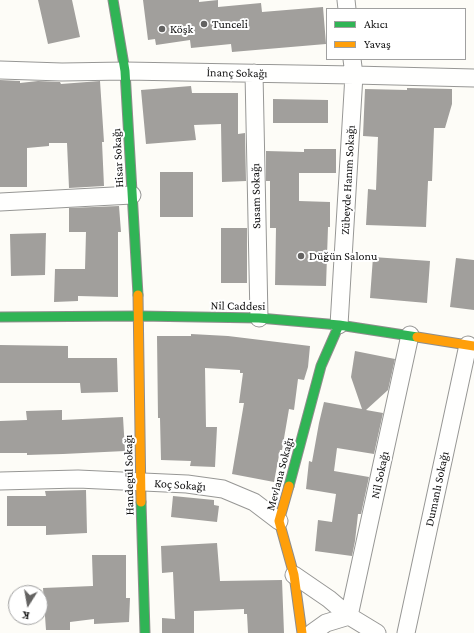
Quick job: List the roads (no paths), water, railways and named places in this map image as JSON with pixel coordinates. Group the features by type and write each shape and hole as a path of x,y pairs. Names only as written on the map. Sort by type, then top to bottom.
{"street":[{"name":"Hisar Sokağı","path":"113,0 125,71 139,316"},
{"name":"İnanç Sokağı","path":"0,70 62,72 125,71 254,73 353,67 474,78"},
{"name":"Zübeyde Hanım Sokağı","path":"339,324 353,67"},
{"name":"Susam Sokağı","path":"254,73 258,318"},
{"path":"0,202 132,195"},
{"name":"Nil Caddesi","path":"0,317 139,316 258,318 339,324 471,346"},
{"name":"Handegül Sokağı","path":"139,316 140,483 145,633"},
{"name":"Mevlana Sokağı","path":"302,633 294,575 279,521 321,366 339,324"},
{"name":"Nil Sokağı","path":"349,616 410,335"},
{"name":"Dumanlı Sokağı","path":"406,633 471,346"},
{"name":"Koç Sokağı","path":"0,481 78,479 187,484 223,489 254,502 279,521"},
{"path":"294,575 329,599 349,616 377,633"},
{"path":"312,633 326,623 349,616"}],"place":[{"name":"Tunceli","path":"204,24"},
{"name":"Köşk","path":"162,29"},
{"name":"Düğün Salonu","path":"301,256"}]}
